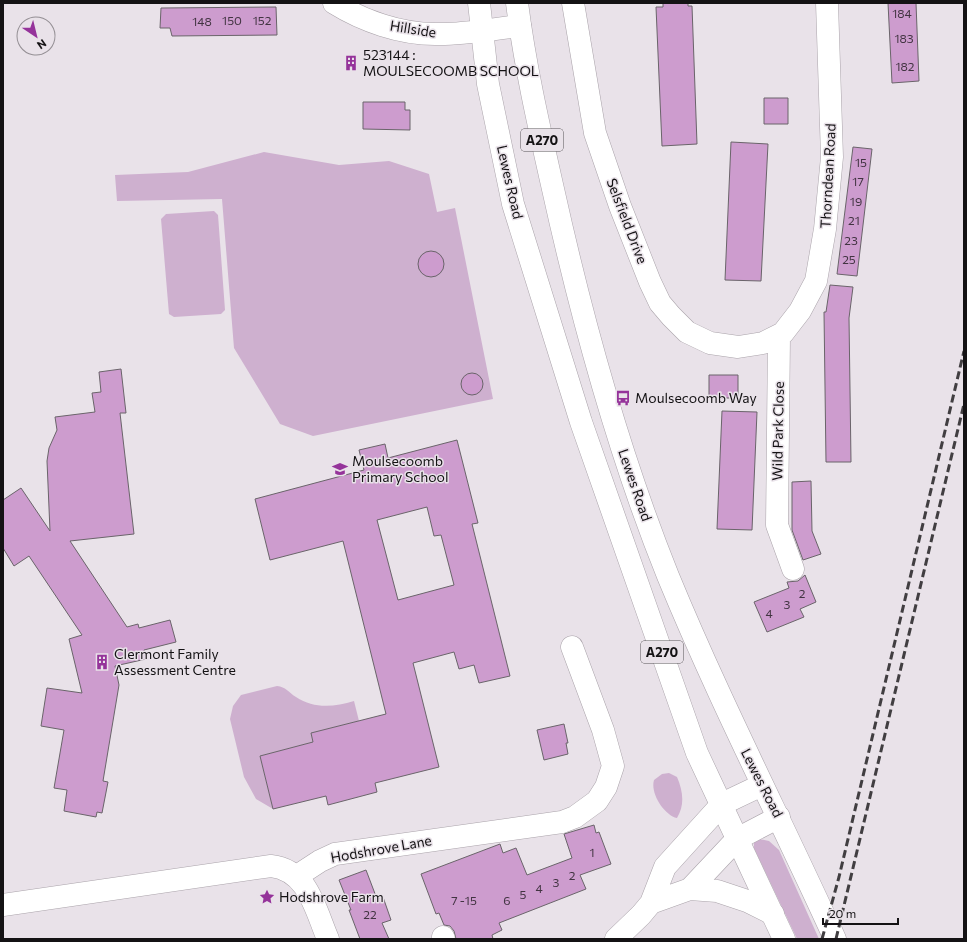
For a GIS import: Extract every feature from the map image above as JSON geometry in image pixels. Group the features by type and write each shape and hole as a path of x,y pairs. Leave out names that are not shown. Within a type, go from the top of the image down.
{"street":[{"name":"Hillside","path":"334,3 374,22 418,33 447,34 520,26"},
{"name":"Lewes Road","path":"479,3 488,84 513,204 578,415 698,753 784,939"},
{"name":"Lewes Road","path":"517,3 529,79 572,276 631,477 668,576 736,731 779,817 835,939"},
{"name":"Selsfield Drive","path":"573,3 595,132 620,206 650,282 660,303 683,329 710,343 738,347 763,343 779,336"},
{"name":"Thorndean Road","path":"779,336 791,324 809,297 821,265 832,157 827,3"},
{"name":"Wild Park Close","path":"779,336 777,525 792,569"},
{"name":"Hodshrove Lane","path":"296,876 320,861 335,854 562,822 575,817 592,806 600,798 611,777 613,763 603,730 572,647"},
{"path":"616,939 651,903 665,867 722,804 762,785"},
{"path":"690,890 737,839 779,817"},
{"path":"3,905 82,895 271,866 284,868 296,876 306,887 328,939"},
{"path":"651,903 690,890 717,891 747,901 773,914"}],"shaded area":[{"path":"264,152 339,165 389,161 429,174 437,212 455,208 493,399 313,436 280,424 234,348 222,199 117,201 115,175 188,172"},
{"path":"214,211 218,215 225,310 221,314 174,317 169,314 161,219 166,214"},
{"path":"277,686 310,704 332,706 354,701 359,721 311,733 313,742 260,756 273,809 256,799 244,777 230,719 233,706 241,695"},
{"path":"669,773 677,777 681,787 682,803 680,813 677,818 667,813 659,803 654,791 654,780 662,774"},
{"path":"759,839 769,841 779,850 819,939 797,939 754,848 754,842"}],"building":[{"path":"663,3 688,3 688,6 692,6 697,144 662,146 656,7 663,7"},
{"path":"888,3 916,3 919,81 892,83"},
{"path":"276,7 277,35 172,36 170,28 160,28 161,8"},
{"path":"764,98 788,98 788,124 764,124"},
{"path":"363,102 405,102 405,110 410,110 410,130 363,129"},
{"path":"731,142 768,144 761,281 725,280"},
{"path":"853,147 872,149 857,276 837,274"},
{"path":"431,251 440,255 444,264 440,273 431,277 422,273 418,264 422,255"},
{"path":"830,285 853,287 849,318 851,462 826,462 824,312 826,312"},
{"path":"121,369 126,413 120,413 134,534 70,541 127,627 138,624 139,628 170,620 176,642 144,650 146,659 115,666 119,685 103,781 108,782 102,813 97,812 96,817 64,811 67,790 54,788 64,730 41,726 47,688 82,693 69,639 82,635 29,556 14,566 3,548 3,500 21,488 50,531 47,461 49,448 57,430 55,417 95,412 92,393 101,392 99,372"},
{"path":"472,373 480,376 483,384 480,392 472,395 464,392 461,384 464,376"},
{"path":"709,375 738,375 738,398 709,398"},
{"path":"722,411 757,412 752,530 717,529"},
{"path":"457,440 478,523 472,524 510,676 479,683 474,665 459,669 454,652 413,663 439,767 375,783 377,792 328,805 326,796 273,809 260,756 313,742 311,733 386,714 343,541 270,560 255,499 364,470 359,450 385,444 388,458","holes":["427,507 434,536 441,535 454,585 398,600 377,520"]},
{"path":"811,481 812,531 821,554 803,560 792,530 792,482"},
{"path":"805,575 816,602 800,609 804,617 767,632 754,602 789,588 787,582 798,581"},
{"path":"564,724 568,743 566,743 568,754 544,760 537,730"},
{"path":"594,825 596,833 599,832 611,864 580,875 586,889 499,923 502,930 492,935 493,939 456,939 454,931 450,926 444,925 439,913 436,914 421,874 500,844 503,853 516,848 527,875 572,858 564,834"},
{"path":"366,870 377,899 383,897 391,920 382,923 389,939 360,939 349,910 351,910 339,880"}],"railway":[{"path":"822,939 839,877 964,351"},
{"path":"836,939 964,404"}],"place":[{"name":"523144 : MOULSECOOMB SCHOOL","path":"351,63"},
{"name":"Moulsecoomb Way","path":"623,398"},
{"name":"Moulsecoomb Primary School","path":"340,469"},
{"name":"Clermont Family Assessment Centre","path":"102,662"},
{"name":"Hodshrove Farm","path":"267,897"}]}
